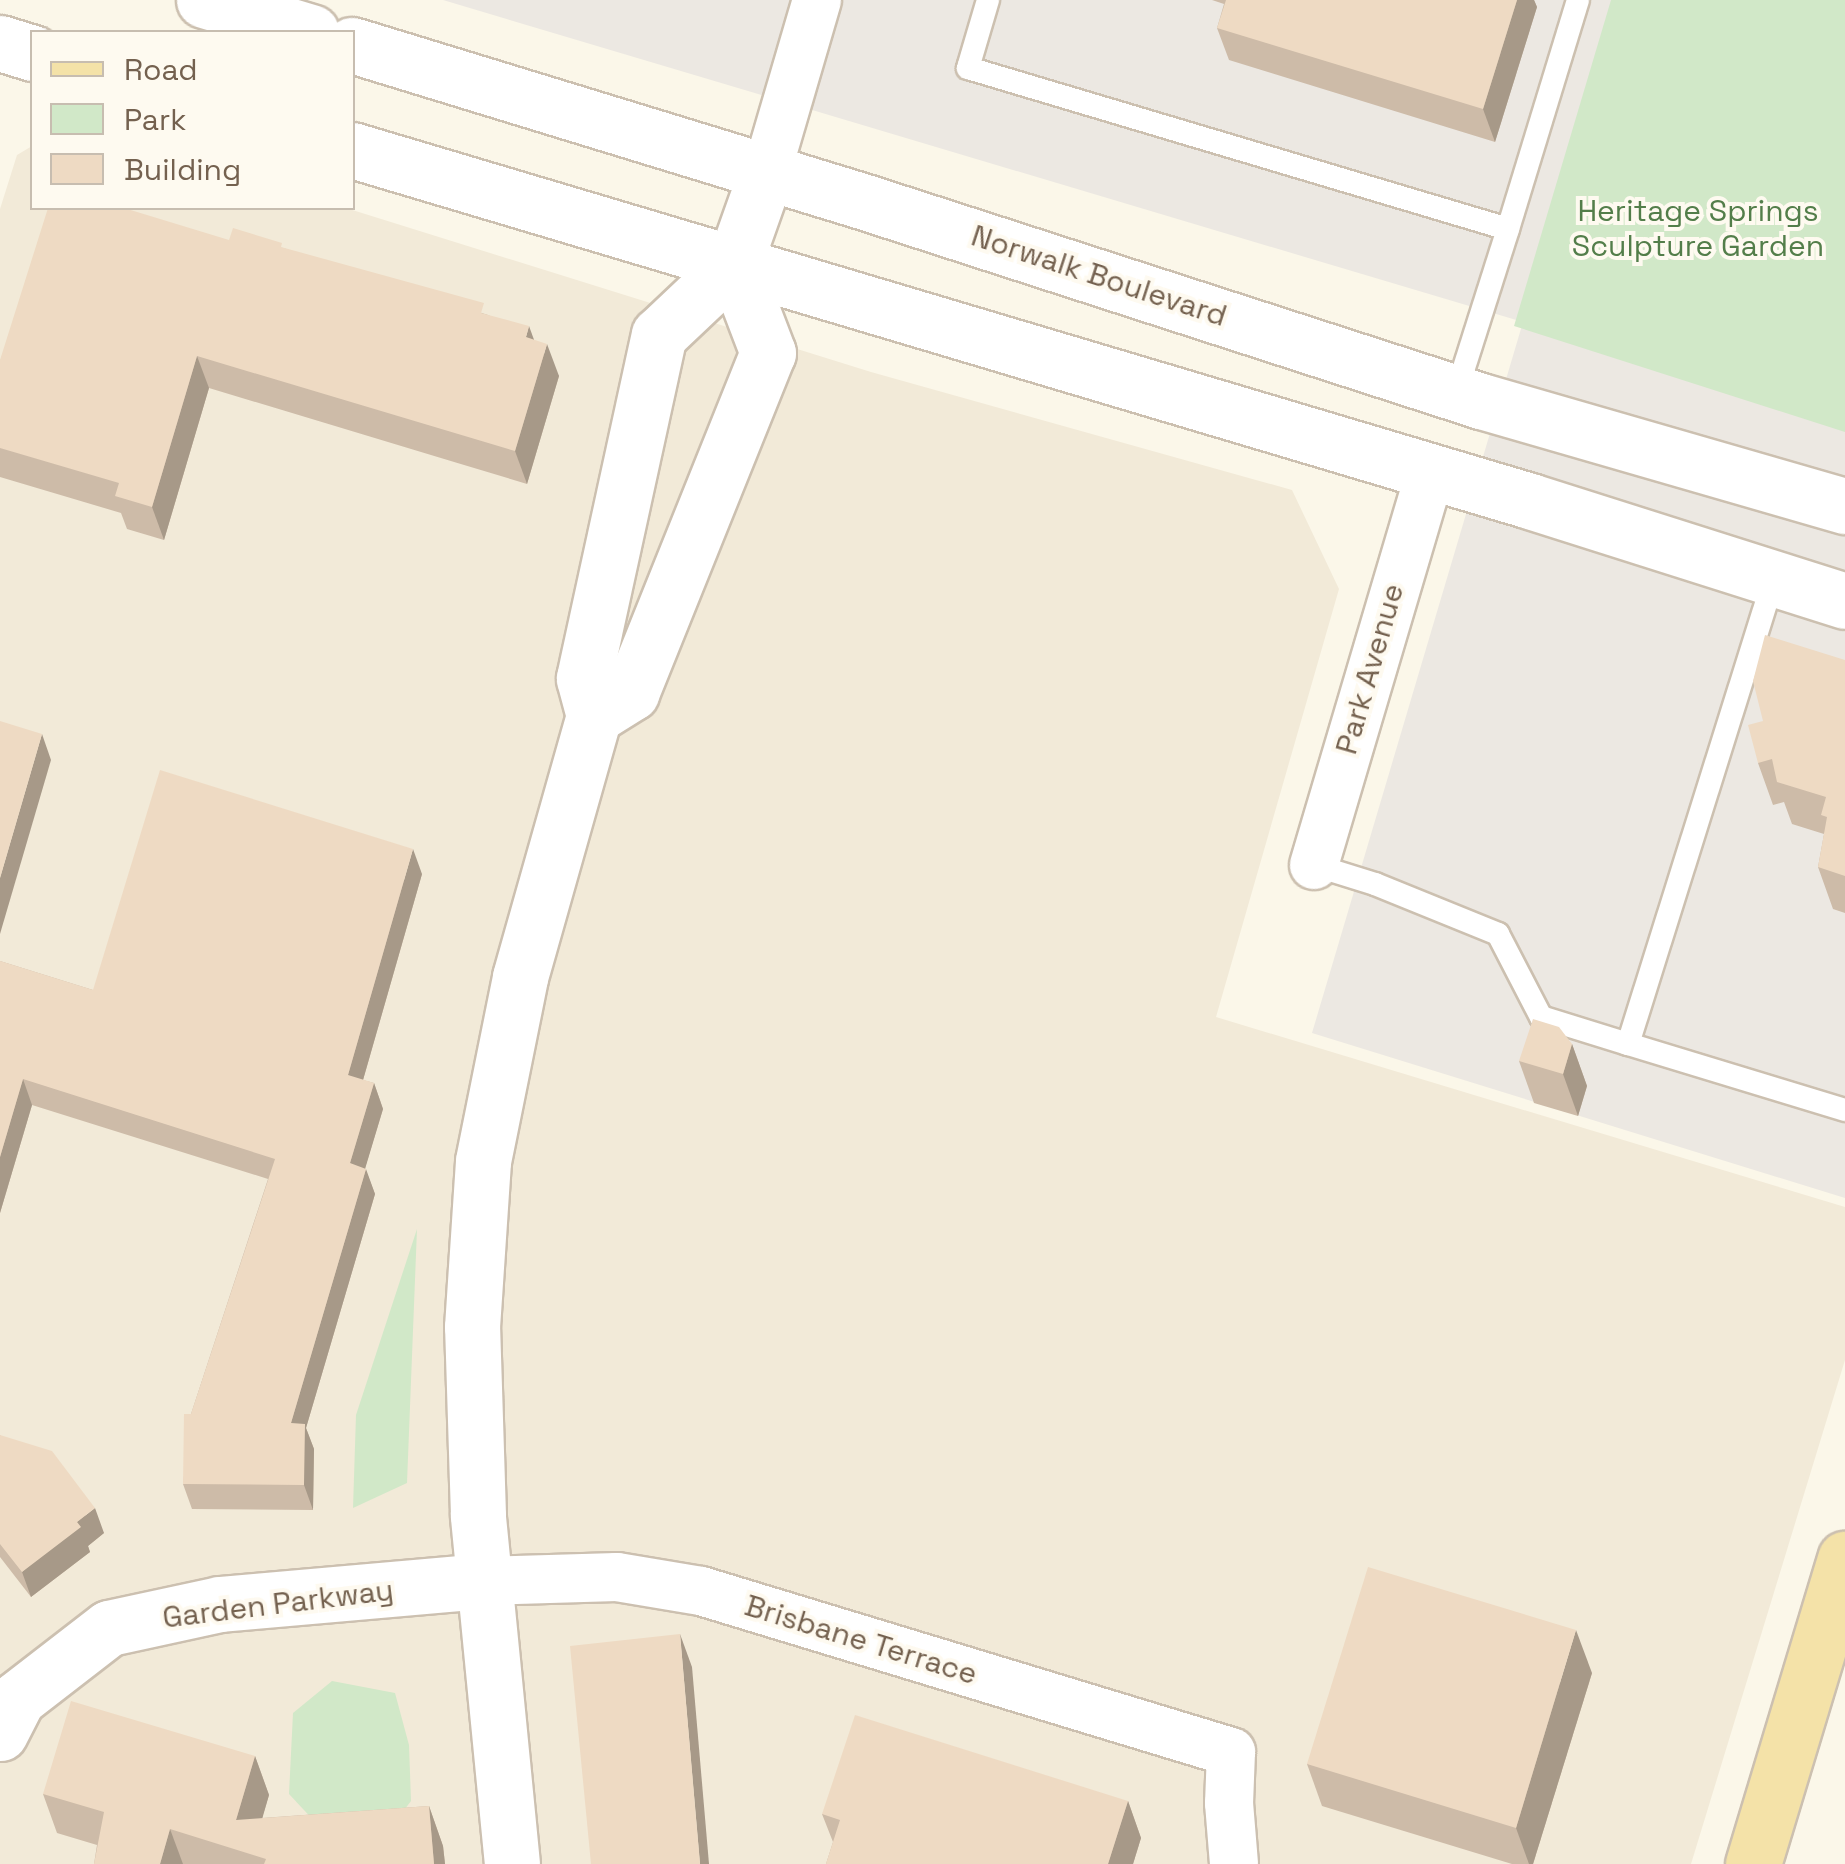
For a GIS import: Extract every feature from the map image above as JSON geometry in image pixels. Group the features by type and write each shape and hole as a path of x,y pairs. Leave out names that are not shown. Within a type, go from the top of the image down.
{"main road":[{"path":"204,0 304,30"},
{"path":"0,43 30,52"},
{"name":"Norwalk Boulevard","path":"355,46 767,171 1456,392 1845,506"},
{"path":"355,151 1845,600"},
{"path":"512,1864 482,1581 472,1327 483,1160 520,977 594,716 584,678 659,335 734,264 767,171"},
{"path":"594,716 631,693 768,353 734,264"},
{"path":"616,533 689,552"},
{"path":"1754,1864 1845,1559"},
{"name":"Garden Parkway","path":"0,1732 17,1700 108,1628 220,1604 482,1581"}],"street":[{"path":"767,171 816,0"},
{"name":"Park Avenue","path":"1314,865 1430,473"},
{"name":"Brisbane Terrace","path":"482,1581 617,1577 701,1591 1232,1752 1229,1803 1234,1864"}],"lane":[{"path":"988,0 968,68 1508,229"},
{"path":"1456,392 1578,0"},
{"path":"1628,1044 1774,578"},
{"path":"1314,865 1374,884 1498,934 1541,1017 1845,1110"}],"shaded area":[{"path":"443,0 1845,0 1845,1198 1312,1033 1523,322"},
{"path":"30,147 30,210 352,210 871,372 1292,490 1339,589 1216,1017 1845,1207 1845,1360 1691,1864 0,1864 0,209 17,155"}],"green space":[{"name":"Heritage Springs Sculpture Garden","path":"1611,0 1845,0 1845,432 1514,326"},
{"path":"417,1229 407,1483 353,1508 356,1415"},
{"path":"332,1681 395,1693 409,1745 411,1801 385,1835 331,1839 289,1794 293,1713"}],"building":[{"path":"1226,0 1517,0 1483,109 1217,28"},
{"path":"47,210 131,210 229,240 233,228 282,243 281,247 484,303 481,313 529,326 526,337 547,344 515,451 197,356 152,507 115,496 119,483 0,448 0,360"},
{"path":"1765,635 1845,660 1845,876 1818,867 1827,817 1821,815 1826,797 1777,782 1772,759 1758,763 1748,725 1763,721 1753,681"},
{"path":"0,721 42,734 0,878"},
{"path":"160,770 413,849 348,1075 374,1083 350,1163 366,1169 291,1423 305,1424 304,1485 183,1484 184,1414 191,1414 275,1159 23,1079 0,1157 0,961 93,990"},
{"path":"1533,1019 1559,1027 1572,1044 1563,1074 1519,1061"},
{"path":"0,1435 52,1451 95,1508 77,1522 81,1527 22,1572 0,1544"},
{"path":"1368,1567 1576,1630 1516,1828 1307,1764"},
{"path":"680,1634 700,1864 591,1864 570,1646"},
{"path":"71,1701 255,1756 236,1820 429,1806 434,1864 264,1864 266,1859 170,1829 160,1864 94,1864 104,1812 43,1794"},
{"path":"855,1715 1128,1801 1108,1864 826,1864 840,1820 822,1814"}]}
